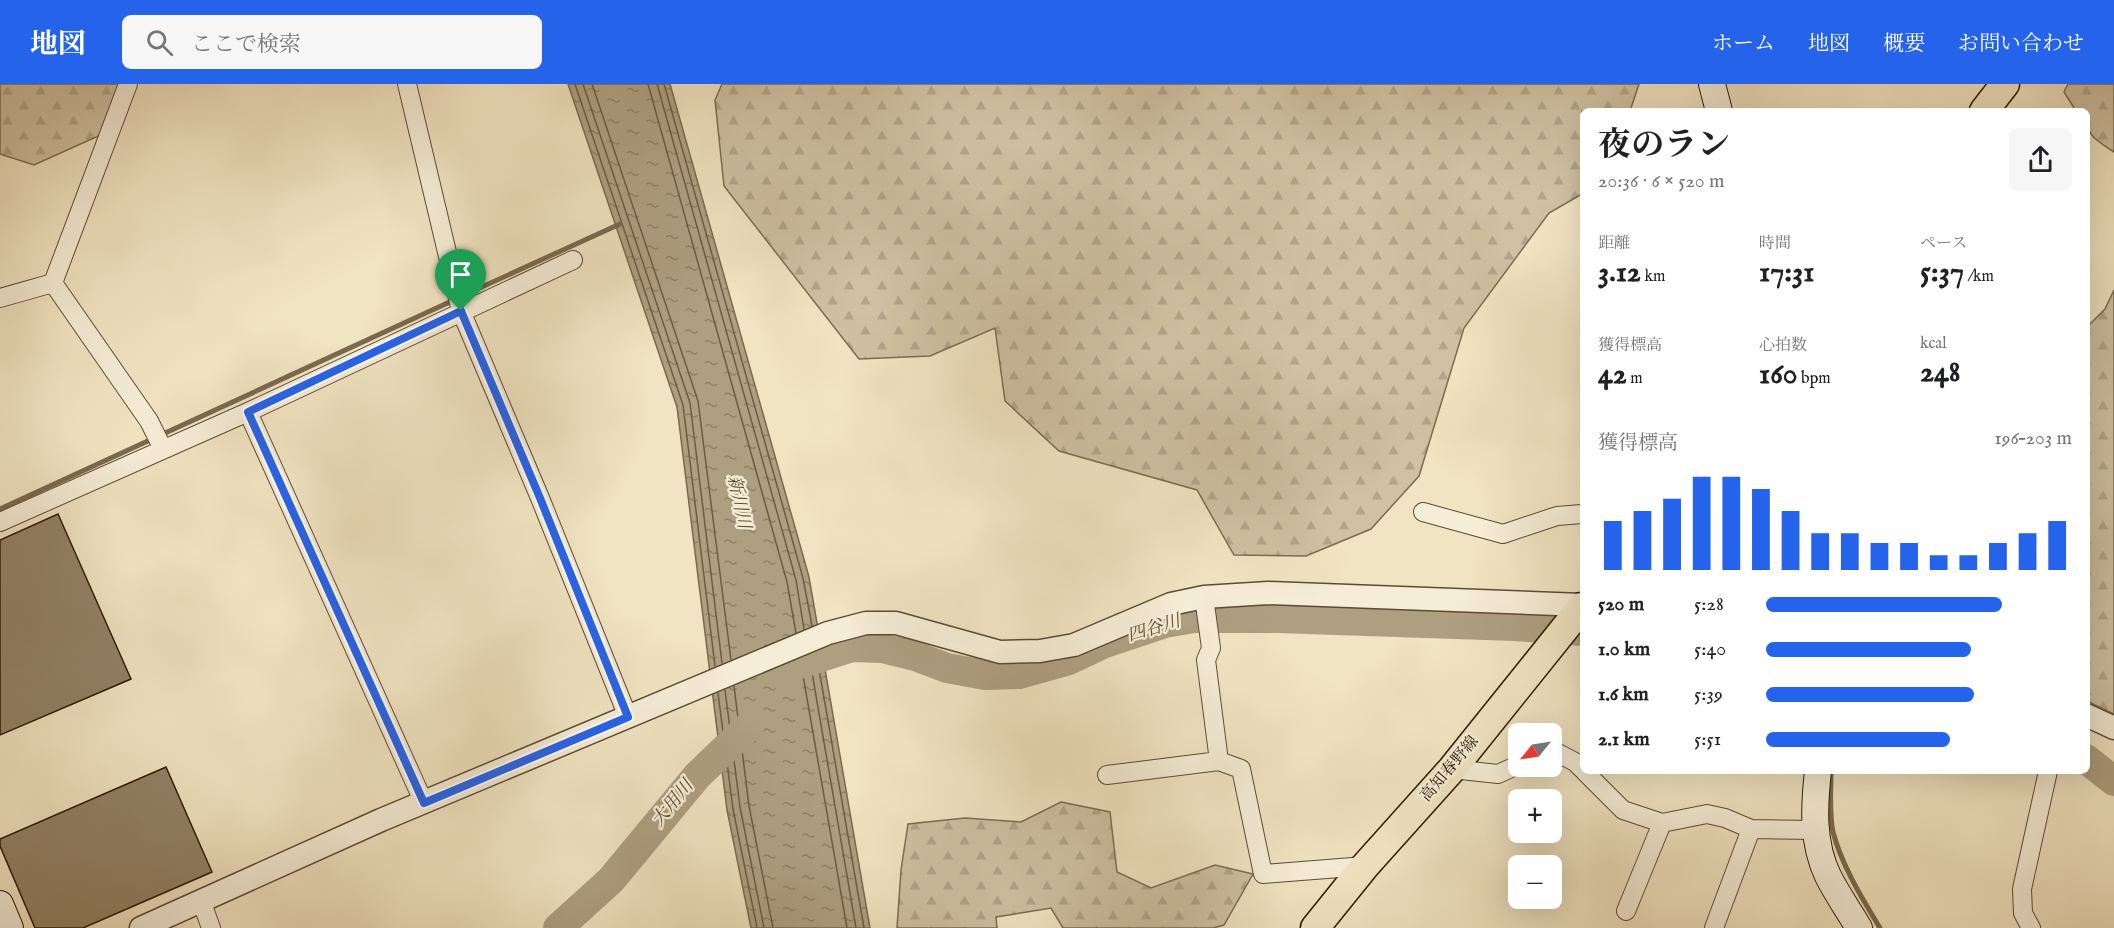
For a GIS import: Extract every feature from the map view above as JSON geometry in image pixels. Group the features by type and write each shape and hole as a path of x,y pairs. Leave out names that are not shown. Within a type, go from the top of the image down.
{"main road":[{"path":"1712,84 1718,108"},
{"path":"1986,108 2005,84"},
{"name":"高知春野線","path":"1315,928 1365,866 1452,769 1579,611"},
{"path":"1818,774 1815,830 1827,875 1859,928"},
{"path":"0,904 10,928"}],"street":[{"path":"53,283 128,84"},
{"path":"407,84 461,311 540,498 628,717"},
{"path":"0,522 248,412 573,260"},
{"path":"0,298 53,283"},
{"path":"53,283 149,422 163,449"},
{"path":"248,412 424,803"},
{"path":"1423,512 1503,534 1557,516 1580,514"},
{"path":"141,928 424,803 628,717 828,633 866,623 896,623 1000,652 1040,651 1074,645 1171,604 1204,604 1268,593 1579,611"},
{"path":"1204,604 1211,648 1206,660 1219,760"},
{"path":"2090,716 2114,728"},
{"path":"1562,755 1580,767"},
{"path":"1107,775 1219,760 1240,769 1263,874 1365,866"},
{"path":"1452,769 1498,774 1508,770"},
{"path":"1587,774 1623,810 1662,823 1707,814 1725,818 1751,829 1815,830"},
{"path":"2031,928 2023,913 2022,889 2047,774"},
{"path":"1626,911 1662,823"},
{"path":"1714,928 1751,829"},
{"path":"201,900 211,928"}],"green space":[{"path":"0,84 123,84 103,134 34,165 0,154"},
{"path":"722,84 1639,84 1631,108 1580,108 1580,195 1549,213 1464,328 1419,476 1371,529 1306,556 1234,555 1197,490 1059,451 1005,401 995,328 930,356 859,359 724,186 715,100"},
{"path":"2068,84 2114,84 2114,152 2092,136 2090,108 2074,108 2064,92"},
{"path":"2114,290 2114,714 2090,702 2090,324 2105,309"},
{"path":"1061,802 1110,812 1117,872 1151,888 1215,865 1253,874 1224,925 1213,928 1063,928 1051,908 996,917 997,928 897,928 901,870 908,824 965,818 1021,822"}],"water":[{"name":"新川川","path":"568,84 670,84 809,577 870,928 751,928 727,810 677,407"}],"building":[{"path":"58,514 131,679 0,735 0,540"},
{"path":"166,767 212,872 83,928 35,928 0,846 0,839"}],"waterway":[{"path":"462,296 620,224"},
{"path":"0,509 454,300"},
{"name":"四谷川","path":"784,669 852,647 882,648 915,656 947,668 985,675 1019,674 1069,660 1105,643 1165,623 1194,618 1278,618 1515,626 1580,631"},
{"name":"大用川","path":"558,928 611,880 697,776 749,726"},
{"name":"四谷川","path":"2090,762 2114,781"},
{"path":"1831,774 1831,817 1837,845 1853,882 1880,928"}],"route":[{"path":"461,311 540,498 628,717 424,803 248,412 461,311"}]}
